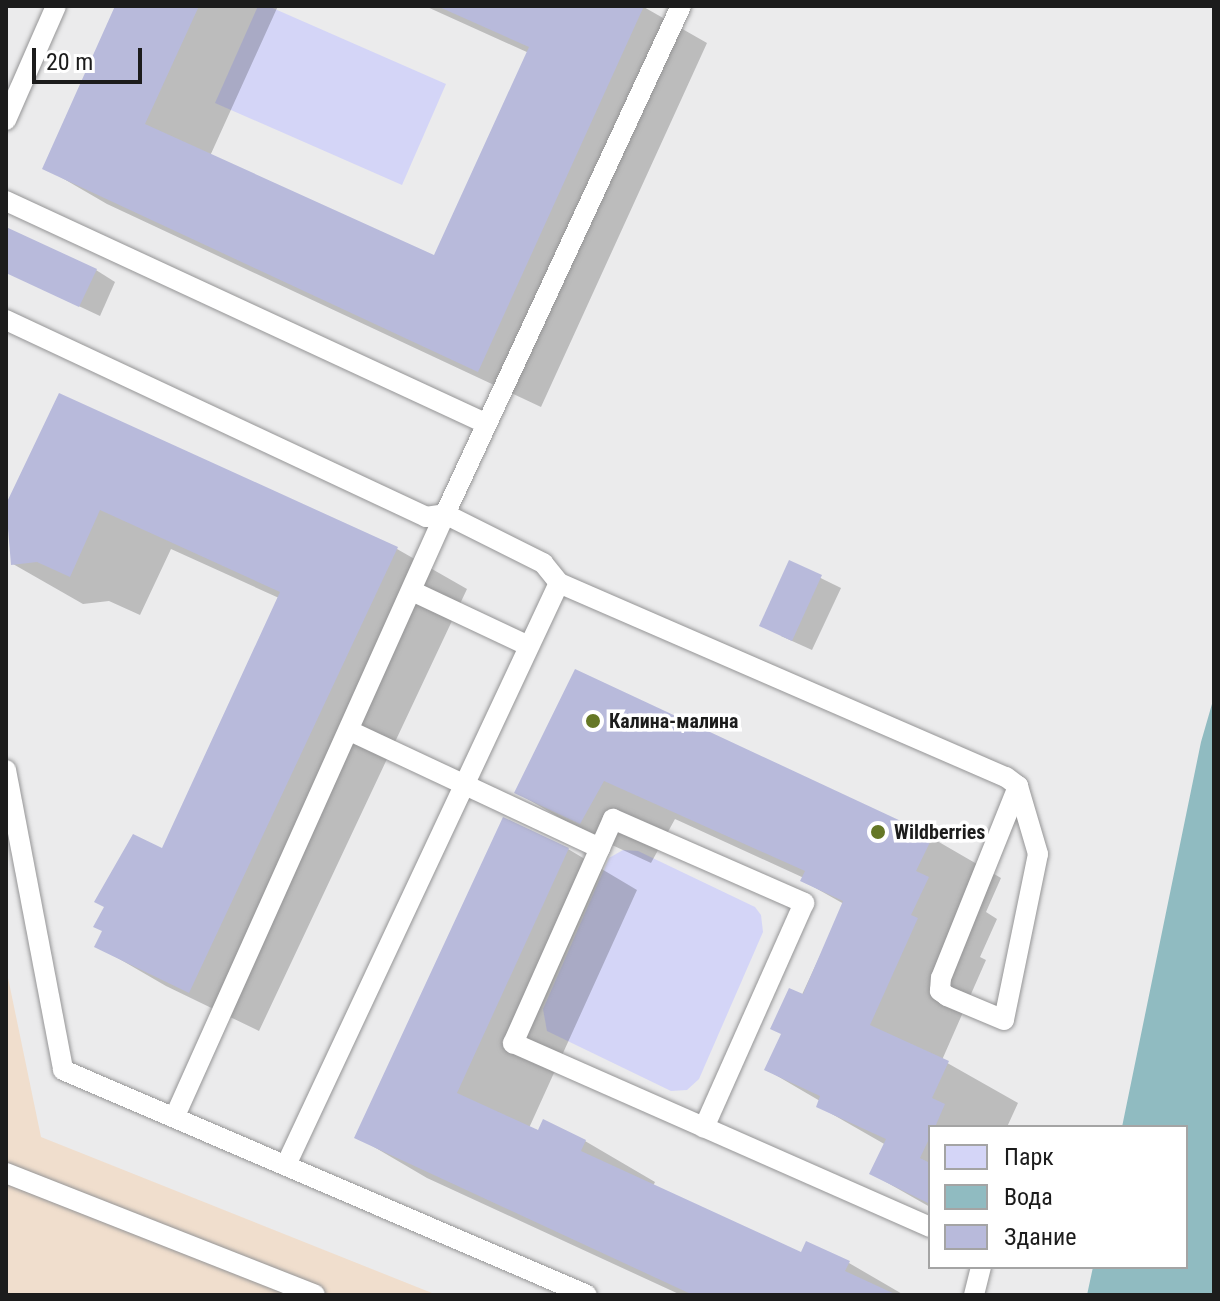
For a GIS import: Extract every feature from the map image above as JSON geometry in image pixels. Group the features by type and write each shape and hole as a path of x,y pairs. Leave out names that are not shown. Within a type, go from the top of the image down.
{"lane":[{"path":"6,120 56,6"},
{"path":"175,1116 445,514 681,6"},
{"path":"6,201 487,424"},
{"path":"6,320 426,517 445,514 543,563 559,583 1006,777 1018,786 1038,854 1004,1020 940,991 941,978 1018,786"},
{"path":"286,1165 559,583"},
{"path":"412,591 529,646"},
{"path":"350,731 600,848"},
{"path":"6,770 63,1070 587,1295"},
{"path":"704,1128 804,903 613,819 513,1043 704,1128 928,1226"},
{"path":"6,1173 315,1295"},
{"path":"974,1295 980,1269"}],"shaded area":[{"path":"6,968 41,1137 437,1295 6,1295"}],"green space":[{"path":"258,6 268,6 446,84 402,185 215,103"},
{"path":"623,850 638,851 755,907 761,915 763,932 699,1079 687,1090 671,1091 547,1031 543,1009 609,858"}],"water":[{"path":"1214,697 1214,1295 1087,1295 1093,1269 1188,1269 1188,1125 1122,1125 1201,742"}],"building":[{"path":"115,6 199,6 145,124 434,255 529,47 437,6 644,6 478,372 42,169"},
{"path":"6,227 97,269 79,307 6,273"},
{"path":"59,393 398,547 189,993 94,947 102,931 93,927 104,907 94,902 133,834 162,848 280,592 100,510 70,577 37,562 11,565 6,504"},
{"path":"789,560 822,575 792,641 759,626"},
{"path":"575,669 933,836 916,871 929,877 911,915 918,918 870,1025 949,1061 932,1098 945,1104 936,1125 928,1125 928,1141 920,1158 928,1162 928,1203 869,1174 886,1139 816,1107 820,1096 764,1070 781,1034 770,1029 789,988 803,994 843,901 800,881 805,871 604,781 580,824 514,793"},
{"path":"503,817 569,848 457,1093 538,1130 543,1119 586,1140 581,1151 801,1252 806,1241 850,1261 845,1271 897,1295 693,1295 354,1138"}],"place":[{"name":"Калина-малина","path":"593,721"},
{"name":"Wildberries","path":"878,832"}]}
